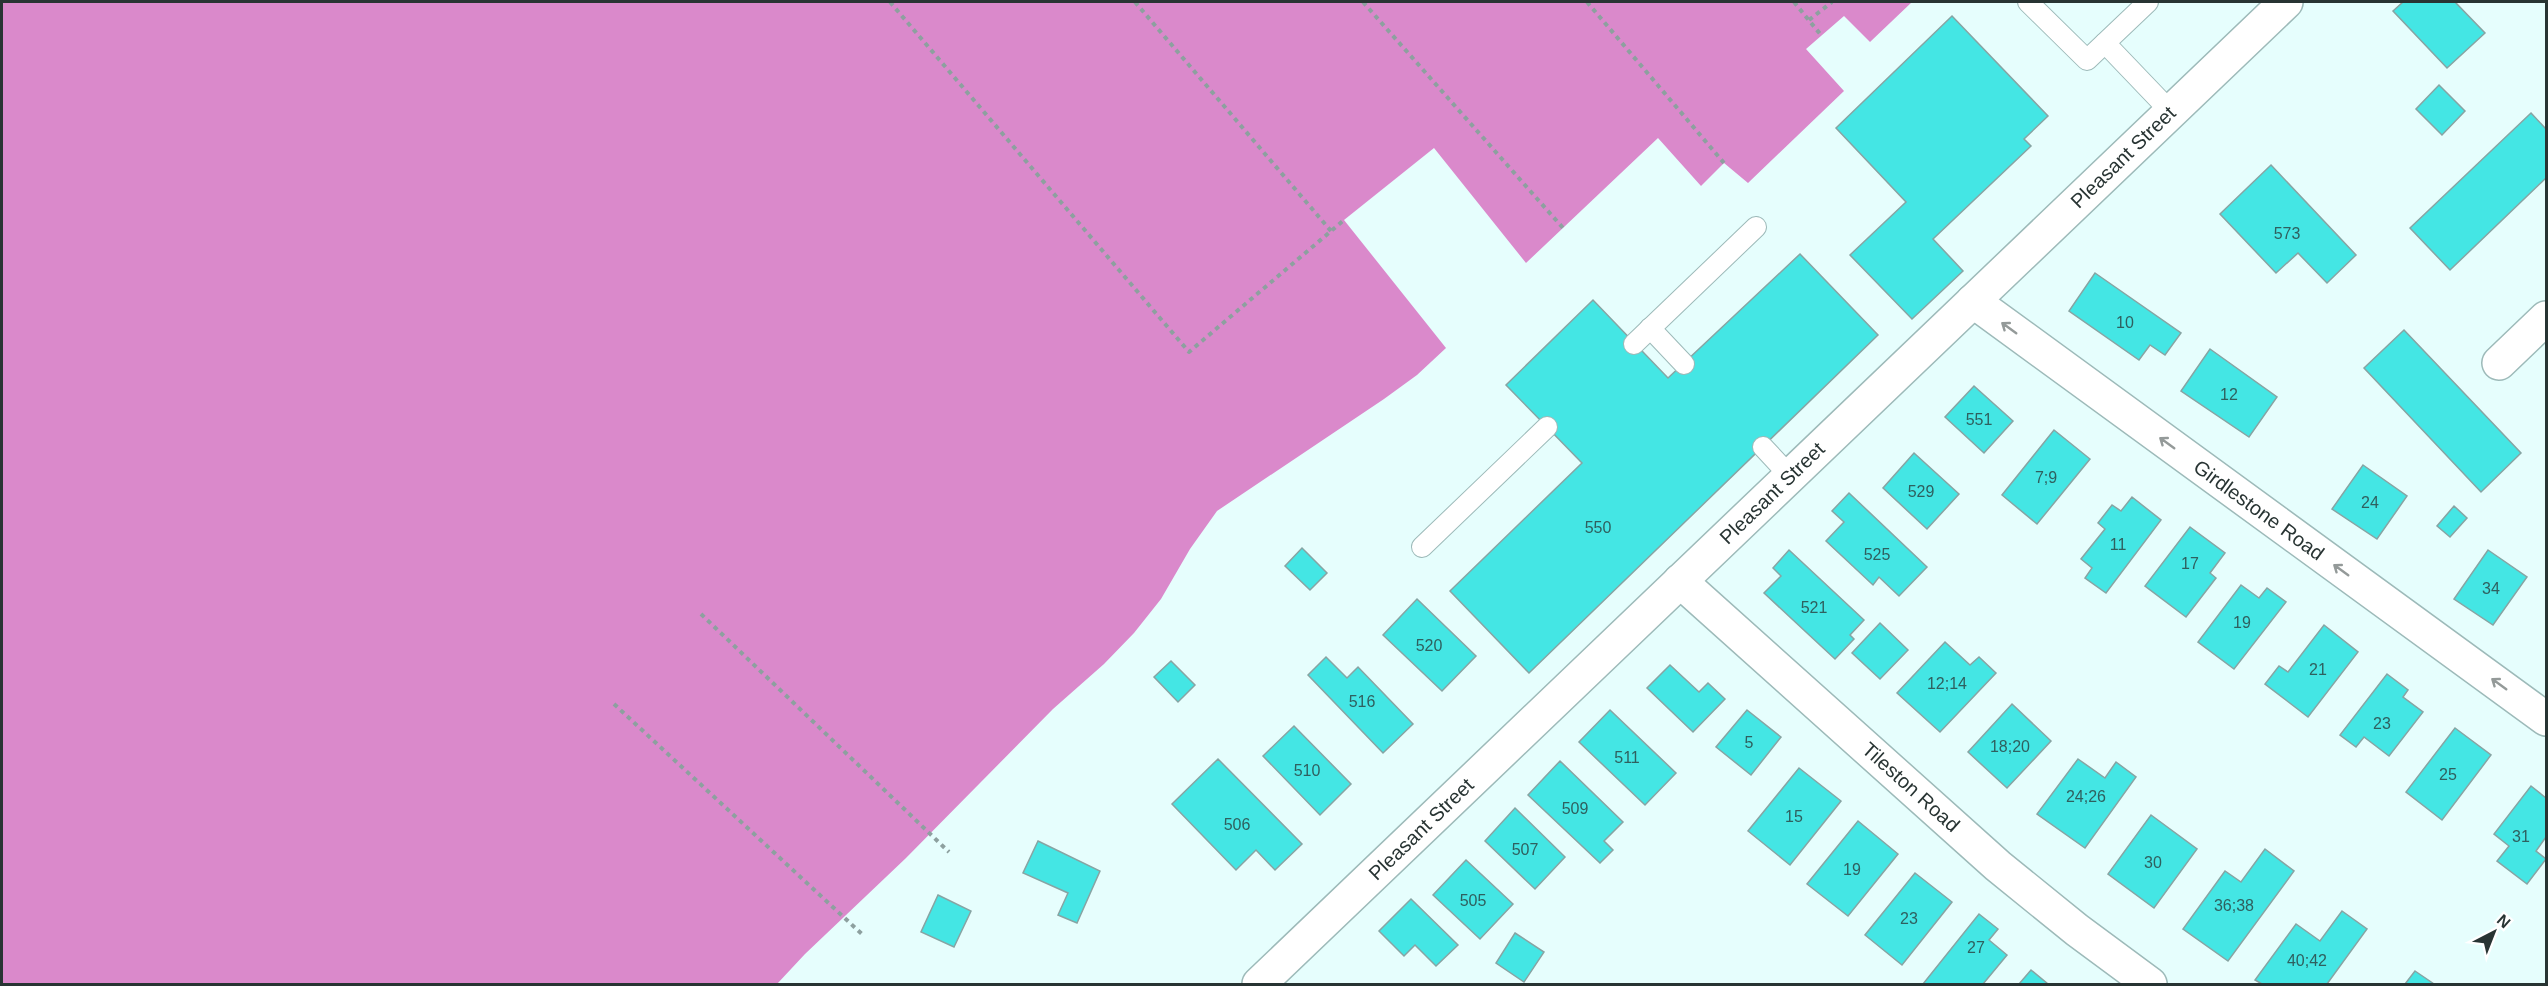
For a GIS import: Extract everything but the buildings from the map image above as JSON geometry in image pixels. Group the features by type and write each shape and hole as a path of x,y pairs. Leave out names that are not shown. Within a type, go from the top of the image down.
{"main road":[{"name":"Pleasant Street","path":"1259,984 2286,2"},
{"name":"Girdlestone Road","path":"1972,302 2547,719"},
{"path":"2499,363 2547,318"},
{"name":"Tileston Road","path":"1680,581 2007,873 2077,930 2150,984"}],"lane":[{"path":"2028,2 2087,60 2148,2"},
{"path":"2105,43 2171,111"},
{"path":"1634,344 1756,227"},
{"path":"1650,328 1683,364"},
{"path":"1422,547 1547,427"},
{"path":"1763,447 1790,476"}],"path":[{"path":"890,2 1189,352 1344,220"},
{"path":"1135,2 1331,231"},
{"path":"1363,2 1563,228"},
{"path":"1587,2 1724,163"},
{"path":"1794,2 1821,35"},
{"path":"1809,20 1832,2"},
{"path":"701,614 949,852"},
{"path":"614,704 864,936"}],"shaded area":[{"path":"2,2 1912,2 1870,42 1844,16 1806,49 1844,91 1748,183 1724,163 1701,186 1658,138 1526,263 1434,148 1344,220 1446,348 1417,375 1384,399 1217,511 1190,549 1161,599 1134,633 1104,664 1053,709 777,984 2,984"}]}
